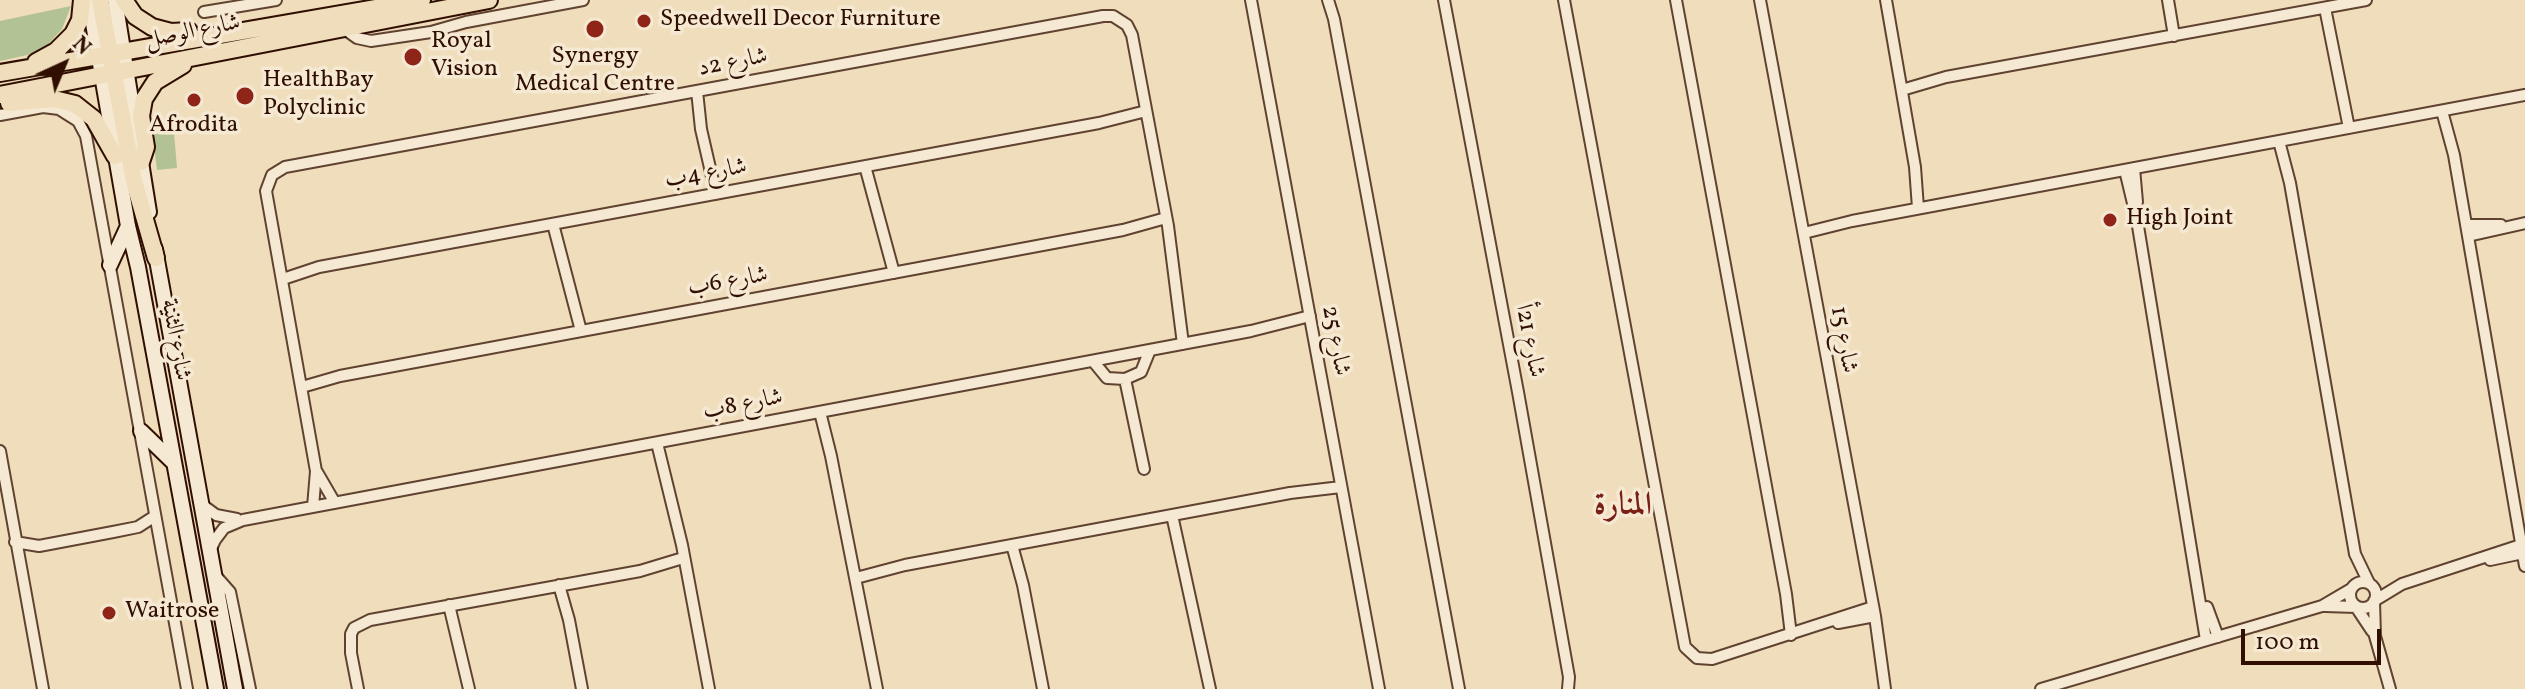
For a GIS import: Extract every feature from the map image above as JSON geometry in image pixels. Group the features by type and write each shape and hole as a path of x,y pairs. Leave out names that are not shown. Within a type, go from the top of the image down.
{"main road":[{"path":"21,69 63,46 77,27 82,0"},
{"name":"شارع الثنية","path":"89,0 141,162 235,689"},
{"path":"100,0 134,181 156,258"},
{"name":"شارع الثنية","path":"115,0 112,64 115,156 216,689"},
{"path":"124,0 135,16 158,30 177,32 209,28 221,34"},
{"name":"شارع الوصل","path":"0,97 221,34 422,0"},
{"name":"شارع الوصل","path":"0,73 208,55 350,13 489,0"},
{"path":"0,88 229,43 282,26"},
{"path":"141,162 146,147 142,108 149,88 174,69 208,55"},
{"path":"0,97 13,103 54,99 75,104 94,119 115,156"},
{"path":"110,265 128,226"},
{"path":"141,431 174,463"},
{"path":"201,605 211,618 217,651 222,653 227,648"}],"street":[{"path":"204,12 276,0"},
{"path":"350,13 355,37 371,41 431,32 466,22 583,0"},
{"name":"شارع 25","path":"1251,0 1379,689"},
{"path":"1330,0 1459,688"},
{"name":"شارع 21أ","path":"1444,0 1518,392 1569,677 1568,689"},
{"path":"1564,0 1683,641 1693,656 1707,660 1874,612"},
{"path":"1676,0 1795,633"},
{"name":"شارع 15","path":"1760,0 1874,612 1885,688"},
{"path":"1886,0 1922,208"},
{"path":"2169,0 2178,35"},
{"path":"1902,86 2366,0"},
{"path":"2325,8 2349,128"},
{"name":"شارع 2د","path":"282,275 266,191 272,175 285,167 1103,16 1123,20 1132,35 1147,115"},
{"path":"693,92 712,194"},
{"path":"1804,228 2525,95"},
{"path":"0,115 54,107 69,113 81,125 88,142 187,689"},
{"path":"2446,110 2525,566"},
{"path":"1147,115 1187,343"},
{"name":"شارع 4ب","path":"282,275 1147,115"},
{"path":"2283,140 2355,554 2376,593 2375,636 2390,689"},
{"path":"869,165 889,274"},
{"path":"2129,169 2200,590 2212,638"},
{"name":"شارع 6ب","path":"301,384 1167,222"},
{"path":"557,223 578,331"},
{"path":"2467,230 2525,223"},
{"path":"282,275 316,471 313,507"},
{"name":"شارع 8ب","path":"210,553 224,528 243,520 1310,320"},
{"path":"1093,361 1107,378 1125,379 1141,372 1150,350"},
{"path":"1125,379 1144,469"},
{"path":"824,411 877,689"},
{"path":"661,442 709,689"},
{"path":"0,451 43,689"},
{"path":"316,471 335,503"},
{"path":"855,574 1340,483"},
{"name":"شارع 8ب","path":"200,503 216,515 243,520"},
{"path":"1176,514 1210,689"},
{"path":"134,529 155,516"},
{"path":"15,542 39,546 134,529 144,529 158,536"},
{"path":"1015,544 1043,689"},
{"path":"19,559 39,546"},
{"path":"2322,606 2368,607 2402,584 2522,549"},
{"path":"2355,554 2350,600 2375,636"},
{"path":"358,689 351,634 354,628 370,620 684,562"},
{"path":"214,575 230,592 250,689"},
{"path":"2041,689 2322,606 2357,583 2402,584"},
{"path":"562,585 582,689"},
{"path":"453,605 469,689"}],"green space":[{"path":"71,6 62,29 41,52 0,61 0,21"},
{"path":"173,121 177,168 157,170 151,123"}],"place":[{"name":"Speedwell Decor Furniture","path":"644,21"},
{"name":"Synergy Medical Centre","path":"595,29"},
{"name":"Royal Vision","path":"413,57"},
{"name":"HealthBay Polyclinic","path":"245,96"},
{"name":"Afrodita","path":"194,100"},
{"name":"High Joint","path":"2110,220"},
{"name":"Waitrose","path":"109,613"}],"district":[{"name":"المنارة","path":"1623,508"}]}
